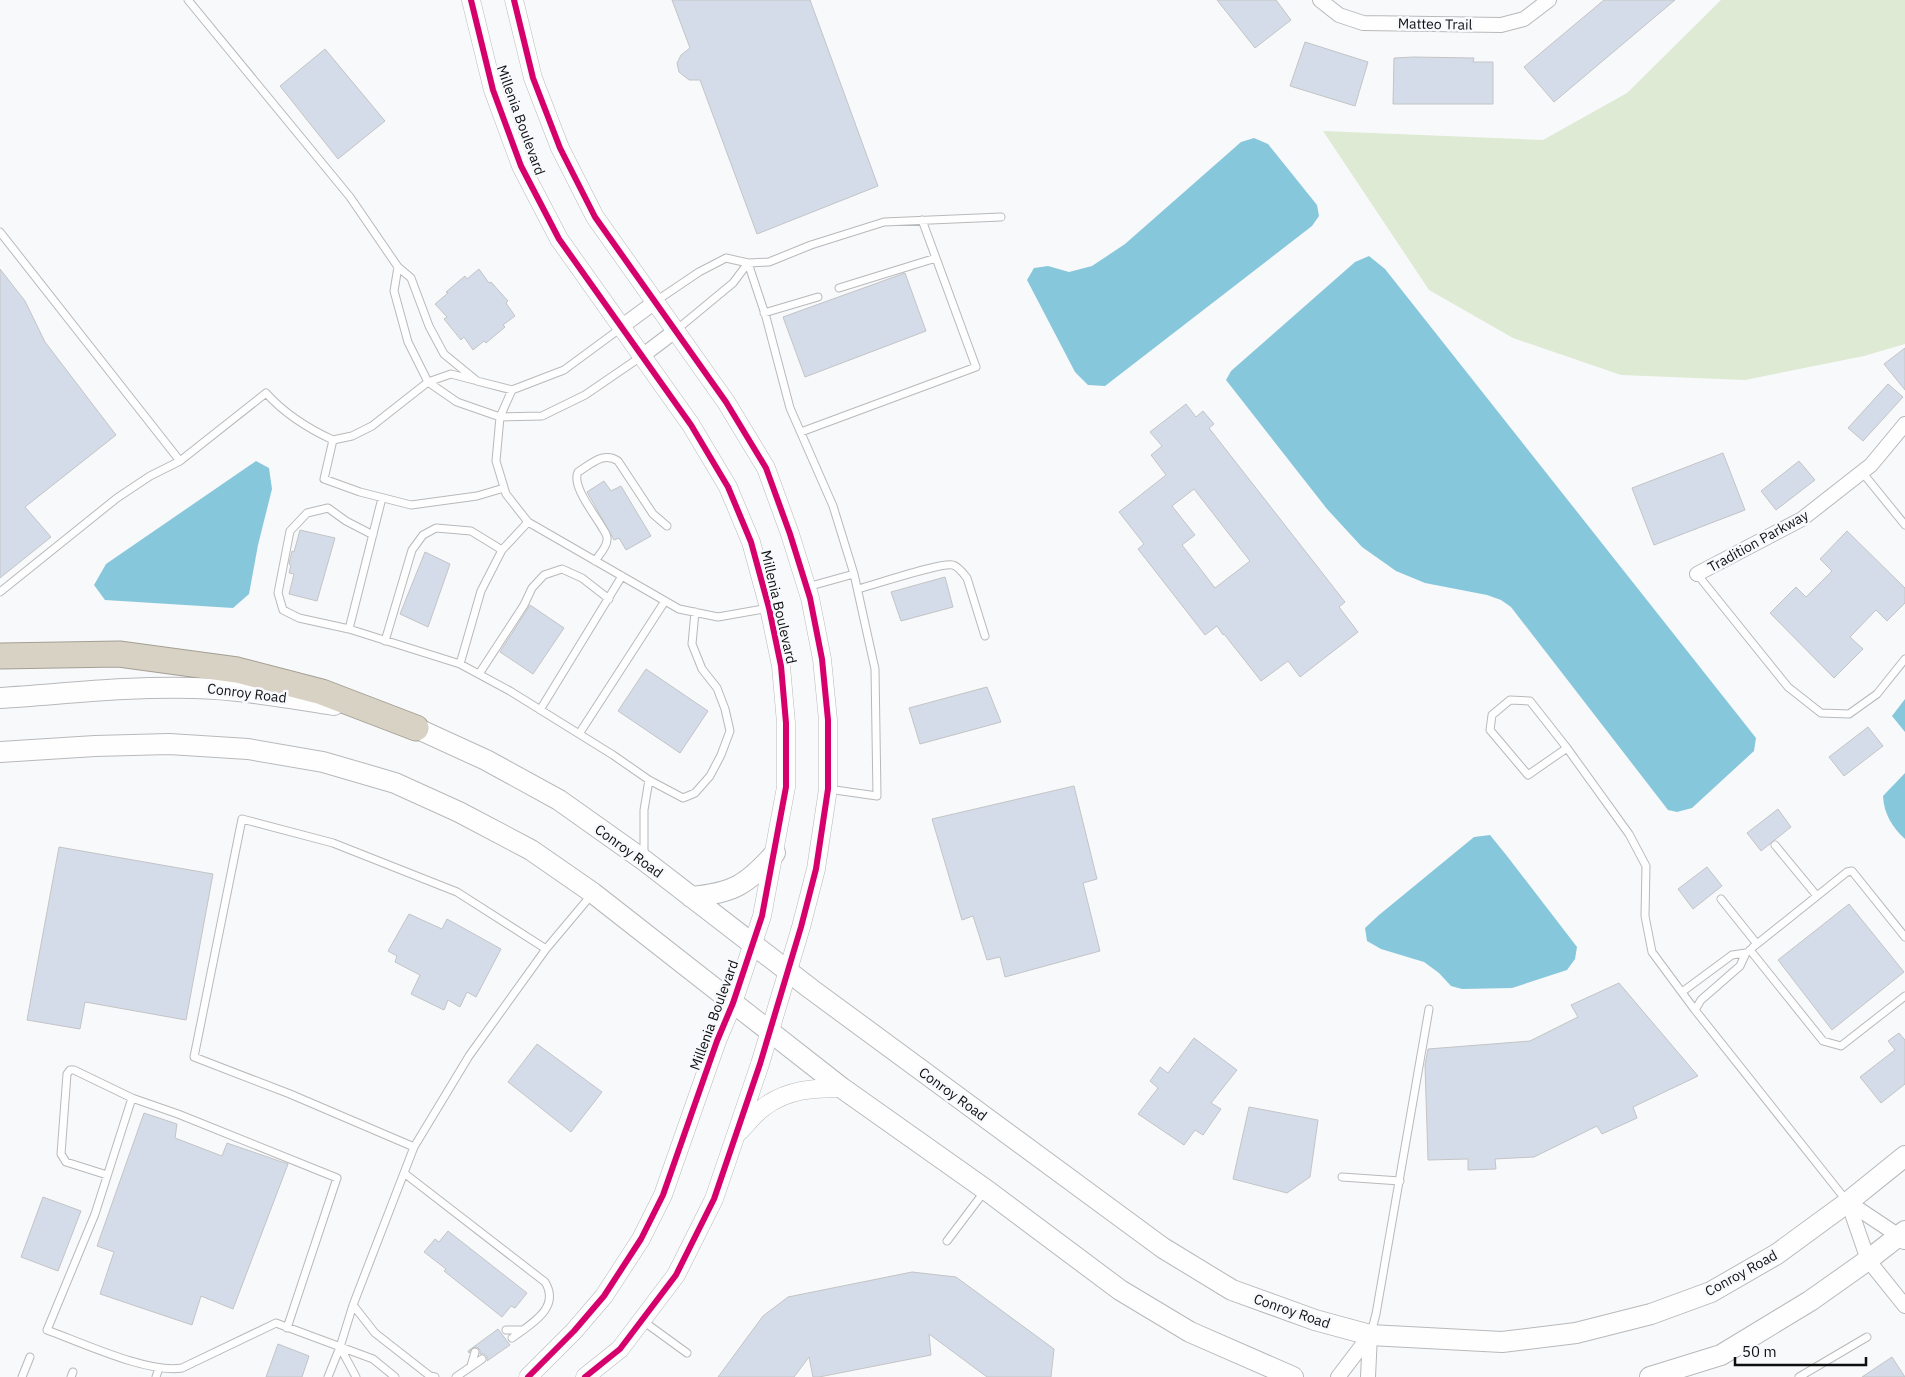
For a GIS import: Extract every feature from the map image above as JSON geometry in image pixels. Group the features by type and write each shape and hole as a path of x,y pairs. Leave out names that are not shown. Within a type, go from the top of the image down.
{"highway":[{"path":"0,656 119,654 237,670 322,692 416,728"}],"main road":[{"name":"Conroy Road","path":"0,698 121,690 195,688 264,694 341,706 416,728 486,760 559,800 645,861 787,971 1163,1248 1232,1290 1315,1320 1370,1335 1502,1342 1576,1333 1651,1314 1711,1292 1777,1254 1848,1202 1905,1156"},
{"path":"0,752 95,746 169,744 248,749 323,762 395,784 459,812 531,850 593,893 842,1088 985,1190 1120,1290 1190,1332 1293,1377"},
{"path":"691,897 715,895 735,889 756,874 775,853"},
{"path":"1657,1376 1721,1355 1810,1301 1903,1237"}],"street":[{"name":"Millenia Boulevard","path":"471,0 493,90 521,166 559,239 691,425 728,487 751,542 769,608 781,666 786,722 786,787 762,916 733,1003 717,1041 668,1180 649,1225 624,1267 595,1307 528,1377"},
{"name":"Millenia Boulevard","path":"514,0 533,78 560,148 595,217 726,402 766,468 807,587 822,659 828,720 828,789 816,869 770,1032 714,1199 676,1276 620,1349 585,1377"},
{"name":"Matteo Trail","path":"1320,0 1339,15 1363,23 1491,24 1508,24 1524,19 1549,0"},
{"path":"621,327 655,302"},
{"path":"642,356 675,331"},
{"name":"Tradition Parkway","path":"1697,574 1802,519 1872,465 1905,424"},
{"path":"736,1136 764,1107 789,1092 812,1088 842,1088"},
{"path":"1848,1202 1903,1237"},
{"path":"1848,1202 1868,1260 1905,1306"},
{"path":"1338,1377 1370,1335"},
{"path":"1368,1377 1370,1335"}],"lane":[{"path":"188,0 350,198 398,267 411,278 429,326 444,354 476,381"},
{"path":"655,302 699,272 726,258 748,263 769,262 811,245 884,222 1001,217"},
{"path":"800,432 976,367 922,220"},
{"path":"0,232 180,460"},
{"path":"839,288 936,258"},
{"path":"748,263 790,408 833,506 858,589 875,669 876,796 828,789"},
{"path":"675,331 733,283 748,263"},
{"path":"398,267 394,291 408,342 428,382 457,402 500,417 542,416 585,395 642,356"},
{"path":"764,313 818,297"},
{"path":"0,592 117,498 150,476 180,460 266,393 299,420 333,440 352,436 372,426 428,382 451,374 512,390 564,370 621,327"},
{"path":"512,390 500,417 496,461 506,494 528,522 679,609 718,617 769,608"},
{"path":"333,440 324,479 382,498 411,505 477,496 504,488"},
{"path":"595,561 606,544 607,536 581,493 576,475 601,458 607,456 618,461 652,514 667,526"},
{"path":"1862,472 1905,524"},
{"path":"349,629 382,498"},
{"path":"372,535 346,521 328,508 307,513 290,531 278,593 283,610 299,618 349,629 460,664 540,710 676,796 689,797 710,776 721,755 730,730 717,688 702,669 692,644 695,612"},
{"path":"460,664 481,591 502,550 528,522"},
{"path":"385,641 412,550 423,534 436,528 471,531 502,550"},
{"path":"858,589 946,564 954,565 967,578 985,636"},
{"path":"479,674 524,605 532,588 544,575 562,569 582,578 608,599"},
{"path":"807,587 854,574"},
{"path":"1697,574 1788,687 1821,713 1849,714 1877,694 1905,659"},
{"path":"540,710 622,576"},
{"path":"579,734 665,600"},
{"path":"1568,748 1528,776 1490,730 1492,715 1510,700 1530,701 1568,748 1629,834 1646,866 1645,916 1652,952 1695,1010 1848,1202"},
{"path":"645,861 643,829 649,780"},
{"path":"414,1147 290,1094 194,1056 242,819 333,843 457,892 546,949"},
{"path":"1776,845 1817,896"},
{"path":"1695,1010 1701,1000 1740,966 1748,952 1847,872 1852,871 1905,937"},
{"path":"328,1377 353,1305 414,1147 469,1056 546,949 593,893"},
{"path":"1721,899 1757,944"},
{"path":"1682,992 1732,955 1748,952"},
{"path":"1748,952 1822,1042 1841,1046 1905,996"},
{"path":"1370,1335 1376,1314 1400,1182 1429,1009"},
{"path":"107,1175 66,1162 61,1154 67,1074 70,1070 74,1070 132,1098 337,1178 287,1328"},
{"path":"132,1098 95,1214 47,1330 118,1356 159,1368 173,1369 182,1368 276,1323 372,1359 395,1377"},
{"path":"404,1173 545,1282 550,1296 549,1306 538,1318 512,1338"},
{"path":"1342,1177 1400,1182"},
{"path":"947,1242 985,1190"},
{"path":"353,1305 375,1333 430,1376 435,1377"},
{"path":"643,1321 687,1353"},
{"path":"506,1330 523,1330"},
{"path":"1799,1377 1867,1337"},
{"path":"340,1347 356,1377"},
{"path":"471,1366 475,1352"},
{"path":"22,1377 30,1357"},
{"path":"456,1377 482,1359"},
{"path":"156,1377 159,1368"}],"green space":[{"path":"1721,0 1905,0 1905,344 1864,356 1745,380 1621,375 1513,338 1429,290 1323,131 1543,140 1627,93"}],"water":[{"path":"1254,138 1268,144 1317,205 1319,216 1312,226 1105,386 1088,385 1075,372 1027,280 1034,268 1048,266 1069,272 1092,266 1125,244 1241,142"},
{"path":"1369,256 1385,269 1756,738 1754,751 1692,808 1677,812 1668,810 1511,607 1501,600 1487,595 1425,583 1396,571 1362,547 1327,509 1226,380 1231,371 1355,262"},
{"path":"256,461 269,468 272,489 258,545 249,594 233,608 105,600 94,585 106,564"},
{"path":"1905,699 1905,732 1892,716"},
{"path":"1905,773 1905,839 1890,820 1885,809 1883,796"},
{"path":"1490,835 1577,947 1575,959 1567,970 1512,988 1462,989 1451,986 1439,973 1424,962 1381,949 1367,941 1365,928 1379,915 1474,837"}],"building":[{"path":"672,0 810,0 878,186 757,234 700,80 689,80 679,72 677,63 681,55 690,48"},
{"path":"1217,0 1276,0 1291,20 1255,48"},
{"path":"1604,0 1675,0 1554,102 1524,67"},
{"path":"1305,42 1368,62 1355,106 1290,86"},
{"path":"325,49 385,121 338,159 280,86"},
{"path":"1394,58 1474,58 1473,62 1493,62 1493,104 1393,104"},
{"path":"0,269 25,301 45,342 116,435 25,507 51,537 0,578"},
{"path":"479,269 489,283 491,282 508,301 506,303 515,316 503,325 505,327 486,343 484,341 473,350 464,337 461,340 444,319 447,317 435,304 465,276 467,279"},
{"path":"905,273 926,331 805,377 783,317"},
{"path":"1905,348 1905,390 1884,364"},
{"path":"1888,384 1903,397 1863,441 1848,428"},
{"path":"1186,404 1196,417 1203,411 1214,424 1209,428 1345,602 1339,607 1358,632 1300,677 1288,661 1261,681 1217,626 1205,635 1138,549 1144,544 1119,512 1166,475 1151,455 1162,446 1150,432","holes":["1194,489 1250,561 1215,588 1182,545 1195,535 1172,506"]},
{"path":"1723,453 1745,510 1654,545 1632,488"},
{"path":"1799,461 1815,480 1776,510 1761,491"},
{"path":"604,481 611,491 621,486 651,536 626,550 619,538 614,540 587,492"},
{"path":"300,530 335,538 317,601 289,594 294,574 289,573 291,565 289,564"},
{"path":"1847,531 1905,588 1905,603 1887,621 1876,610 1850,637 1863,649 1834,678 1770,613 1796,587 1806,597 1832,571 1820,559"},
{"path":"425,552 450,564 428,627 400,614"},
{"path":"945,577 953,607 901,621 891,592"},
{"path":"530,605 564,628 533,674 500,652"},
{"path":"646,669 708,711 680,753 618,711"},
{"path":"987,687 1001,722 920,744 909,708"},
{"path":"1868,727 1883,746 1844,776 1829,757"},
{"path":"1074,786 1097,879 1083,883 1100,951 1005,977 1000,957 987,960 973,916 962,920 932,819"},
{"path":"1778,809 1791,827 1761,851 1747,833"},
{"path":"59,847 213,874 186,1020 85,1002 80,1029 27,1020"},
{"path":"1707,867 1722,886 1693,909 1678,889"},
{"path":"1849,904 1904,972 1832,1030 1778,960"},
{"path":"409,914 442,929 447,919 501,949 476,997 467,992 460,1007 448,1000 444,1010 411,994 420,975 395,962 397,956 388,951"},
{"path":"1619,983 1698,1076 1633,1107 1637,1118 1602,1134 1597,1126 1534,1157 1495,1159 1496,1169 1468,1170 1468,1159 1428,1160 1425,1065 1428,1049 1530,1041 1578,1017 1571,1005"},
{"path":"1899,1033 1905,1040 1905,1084 1881,1103 1860,1077 1895,1050 1888,1041"},
{"path":"1194,1038 1237,1070 1211,1103 1221,1109 1203,1135 1195,1130 1184,1145 1138,1114 1158,1088 1150,1081 1160,1067 1168,1073"},
{"path":"537,1044 602,1092 571,1132 508,1082"},
{"path":"1249,1107 1318,1120 1310,1177 1287,1193 1233,1179"},
{"path":"144,1113 177,1124 175,1138 222,1156 227,1143 288,1164 233,1309 201,1296 192,1325 100,1294 114,1252 97,1246"},
{"path":"43,1197 81,1211 58,1271 21,1257"},
{"path":"448,1231 527,1293 515,1308 511,1306 502,1317 444,1271 446,1269 424,1252 435,1239 439,1242"},
{"path":"912,1272 956,1277 1054,1349 1051,1377 987,1377 929,1334 931,1355 819,1377 813,1377 809,1357 794,1377 718,1377 763,1316 788,1297"},
{"path":"498,1329 510,1345 487,1361 487,1356 480,1354 480,1350 477,1347 472,1348"},
{"path":"278,1344 309,1356 302,1377 266,1377"},
{"path":"1892,1357 1905,1377 1862,1377"}],"cycle path":[{"path":"471,0 493,90 521,166 559,239 691,425 728,487 751,542 769,608 781,666 786,723 786,787 762,916 733,1003 717,1041 663,1195 641,1239 604,1296 574,1331 528,1377"},
{"path":"514,0 533,78 560,148 595,217 726,402 766,468 790,534 810,598 822,659 828,720 828,789 816,869 801,927 760,1064 714,1199 676,1275 620,1349 585,1377"}]}
